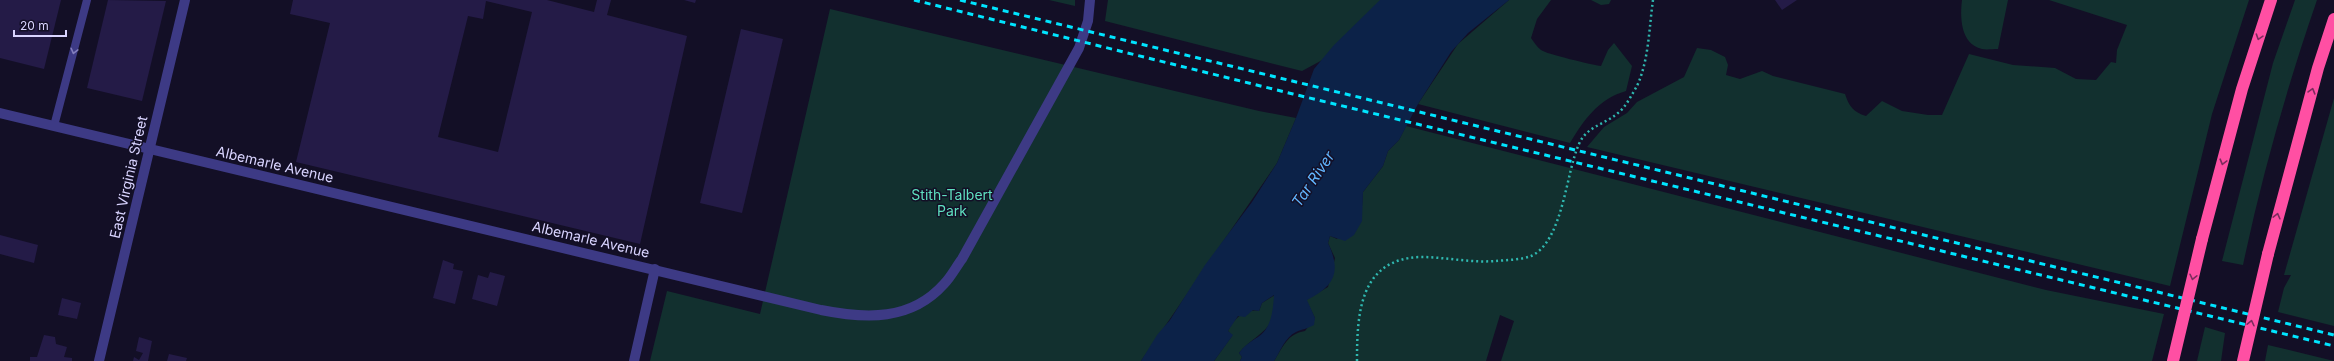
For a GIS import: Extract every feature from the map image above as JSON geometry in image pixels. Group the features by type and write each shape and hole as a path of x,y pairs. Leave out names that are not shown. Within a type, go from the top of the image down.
{"highway":[{"path":"2173,361 2202,239 2242,89 2271,0"},
{"path":"2242,361 2268,254 2316,76 2334,19"}],"street":[{"name":"East Virginia Street","path":"99,361 185,0"},
{"name":"Albemarle Avenue","path":"0,113 843,315 879,317 910,308 925,301 944,284 962,259 1079,48 1088,21 1090,0"},
{"path":"634,361 655,269"}],"lane":[{"path":"54,126 87,0"}],"path":[{"path":"1356,361 1357,317 1364,294 1374,278 1389,265 1404,259 1420,257 1475,262 1509,260 1531,256 1541,248 1558,220 1578,145 1592,128 1619,113 1637,85 1644,61 1653,0"}],"green space":[{"path":"1049,0 1075,0 1075,6"},
{"path":"1108,0 1392,0 1352,44 1302,71 1105,21"},
{"path":"1509,0 1551,0 1537,19 1531,38 1541,50 1560,57 1601,66 1608,50 1614,43 1632,66 1626,91 1607,99 1593,111 1570,143 1418,104 1458,44"},
{"path":"1591,0 1611,0 1609,4 1601,5"},
{"path":"1962,0 2008,0 1998,49 1982,49 1975,46 1965,36 1961,14"},
{"path":"2049,0 2249,0 2212,114 2170,286 1587,147 1604,127 1627,113 1637,102 1684,77 1697,48 1711,50 1725,57 1728,65 1726,75 1740,79 1762,71 1773,76 1845,94 1852,108 1858,113 1866,116 1882,101 1902,111 1928,115 1942,115 1969,54 2013,65 2055,68 2076,79 2096,80 2111,62 2116,63 2117,50 2127,25"},
{"path":"2295,0 2317,0 2295,65 2276,131 2258,198 2243,265 2222,261 2273,63"},
{"name":"Stith-Talbert Park","path":"830,9 1259,111 1296,118 1277,163 1141,361 650,361 667,291 760,314"},
{"path":"2334,98 2334,326 2278,312 2284,288 2291,275 2284,275"},
{"path":"1406,126 2046,290 2164,314 2152,361 1501,361 1514,321 1500,315 1486,361 1274,361 1286,342 1294,335 1305,331 1315,318 1306,300 1328,287 1335,258 1328,243 1330,236 1337,239 1362,206 1363,192 1383,166 1388,151 1399,140"},
{"path":"1275,295 1272,320 1261,334 1247,344 1239,353 1242,357 1240,361 1214,361 1232,336 1228,331 1233,322 1244,313 1249,311 1259,311 1262,303"},
{"path":"2205,327 2225,333 2221,361 2197,361"},
{"path":"2268,345 2334,361 2265,361"}],"water":[{"name":"Tar River","path":"1380,0 1509,0 1468,33 1451,52 1418,104 1399,140 1388,151 1383,166 1363,192 1362,221 1354,235 1345,241 1330,236 1328,243 1332,253 1335,271 1333,278 1324,289 1307,300 1315,318 1314,325 1292,334 1274,361 1240,361 1242,357 1239,353 1243,348 1266,329 1271,318 1274,295 1262,303 1259,311 1253,310 1245,317 1238,316 1228,331 1233,335 1214,361 1141,361 1157,335 1170,320 1205,265 1252,202 1277,163 1314,69 1334,45"}],"building":[{"path":"0,0 61,0 44,69 0,58"},
{"path":"108,0 166,1 142,101 87,88"},
{"path":"293,0 547,0 594,12 597,0 611,0 607,15 687,36 640,244 296,162 330,23 290,14","holes":["486,1 532,12 498,152 438,137 468,16 483,19"]},
{"path":"684,0 696,0 695,3"},
{"path":"1775,0 1797,0 1782,10"},
{"path":"741,29 783,39 742,213 700,203"},
{"path":"0,235 38,245 34,263 0,254"},
{"path":"443,260 454,264 453,269 463,271 455,304 433,298"},
{"path":"490,272 505,276 497,306 472,299 478,275 488,278"},
{"path":"62,298 81,303 77,319 58,315"},
{"path":"44,335 55,337 56,344 67,347 64,357 72,358 72,361 30,361 30,357 37,357"},
{"path":"139,337 152,341 148,361 133,361 134,357 139,360 143,353 136,351"},
{"path":"169,354 187,358 186,361 167,361"}],"railway":[{"path":"914,0 1293,94 2334,346"},
{"path":"960,0 2334,335"}]}
